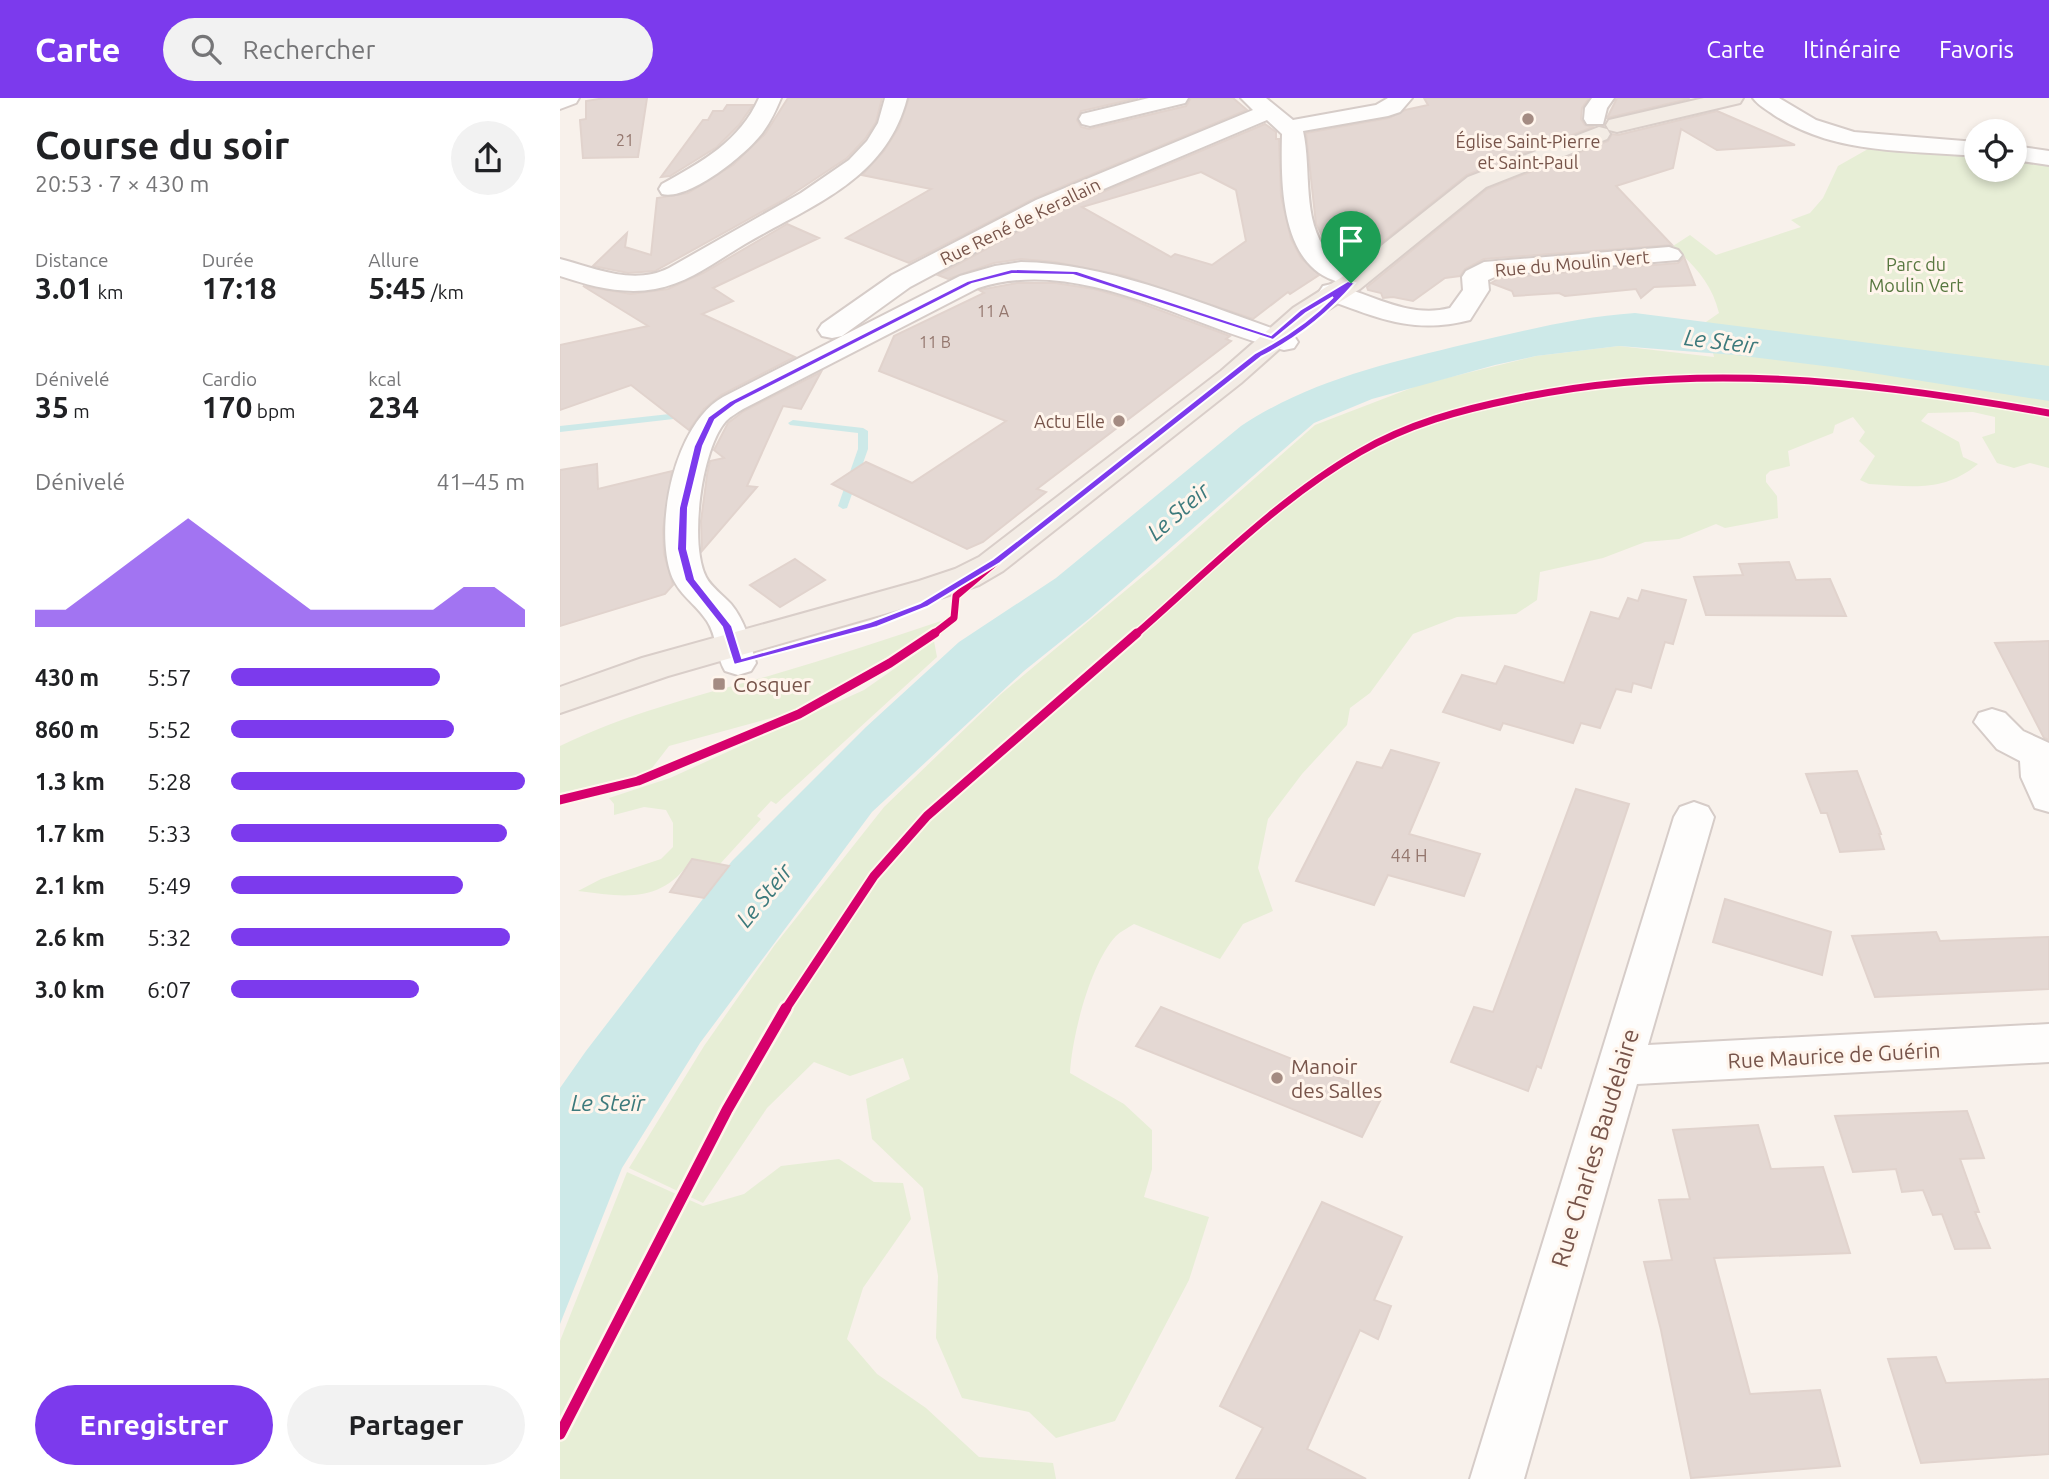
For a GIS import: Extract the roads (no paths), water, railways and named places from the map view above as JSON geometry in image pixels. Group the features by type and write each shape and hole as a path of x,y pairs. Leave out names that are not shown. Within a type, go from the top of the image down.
{"main road":[{"path":"560,700 655,667 736,654 904,613 937,598 996,561 1271,345 1324,312 1345,287 1467,189 1599,120 1732,98"},
{"path":"560,721 736,654"}],"street":[{"path":"560,102 568,98"},
{"path":"671,189 741,144 756,128 770,98"},
{"path":"560,267 615,283 648,283 669,278 825,189 851,169 875,145 888,122 896,98"},
{"path":"1090,119 1177,98"},
{"path":"1290,127 1380,111 1392,107 1401,98"},
{"path":"1764,98 1810,126 1833,134 1964,148"},
{"path":"1261,104 1293,132 1293,184 1314,251 1345,287"},
{"name":"Rue René de Kerallain","path":"795,370 803,356 838,324 923,269 1072,192 1261,104"},
{"path":"2027,155 2049,158"},
{"name":"Rue du Moulin Vert","path":"1345,287 1416,320 1435,321 1453,317 1464,310 1476,290 1475,277 1488,269 1669,255"},
{"path":"736,654 722,617 690,580 684,561 682,519 694,463 704,433 716,414 795,370 969,282 998,273 1055,271 1088,276 1271,345"},
{"path":"1992,722 2010,740 2044,748 2040,777 2049,798"},
{"name":"Rue Charles Baudelaire","path":"1497,1479 1694,817"},
{"name":"Rue Maurice de Guérin","path":"1620,1066 2049,1043"}],"water":[{"name":"Le Steïr","path":"1635,313 2049,366 2049,401 1840,368 1735,355 1619,346 1536,356 1495,365 1372,399 1314,423 1090,618 1024,671 872,812 700,1043 622,1168 560,1324 560,1088 732,861 866,727 959,642 1056,578 1241,426 1267,410 1321,385 1407,358 1550,325"}],"waterway":[{"path":"560,429 688,415"},
{"path":"793,423 863,431 863,449 843,506"}],"place":[{"name":"Église Saint-Pierre et Saint-Paul","path":"1528,119"},
{"name":"Actu Elle","path":"1119,421"},
{"name":"Cosquer","path":"719,684"},
{"name":"Manoir des Salles","path":"1277,1078"}],"park label":[{"name":"Parc du Moulin Vert","path":"1916,274"}],"water label":[{"name":"Le Steir","path":"1721,341"},
{"name":"Le Steir","path":"1178,511"},
{"name":"Le Steir","path":"764,895"}]}
